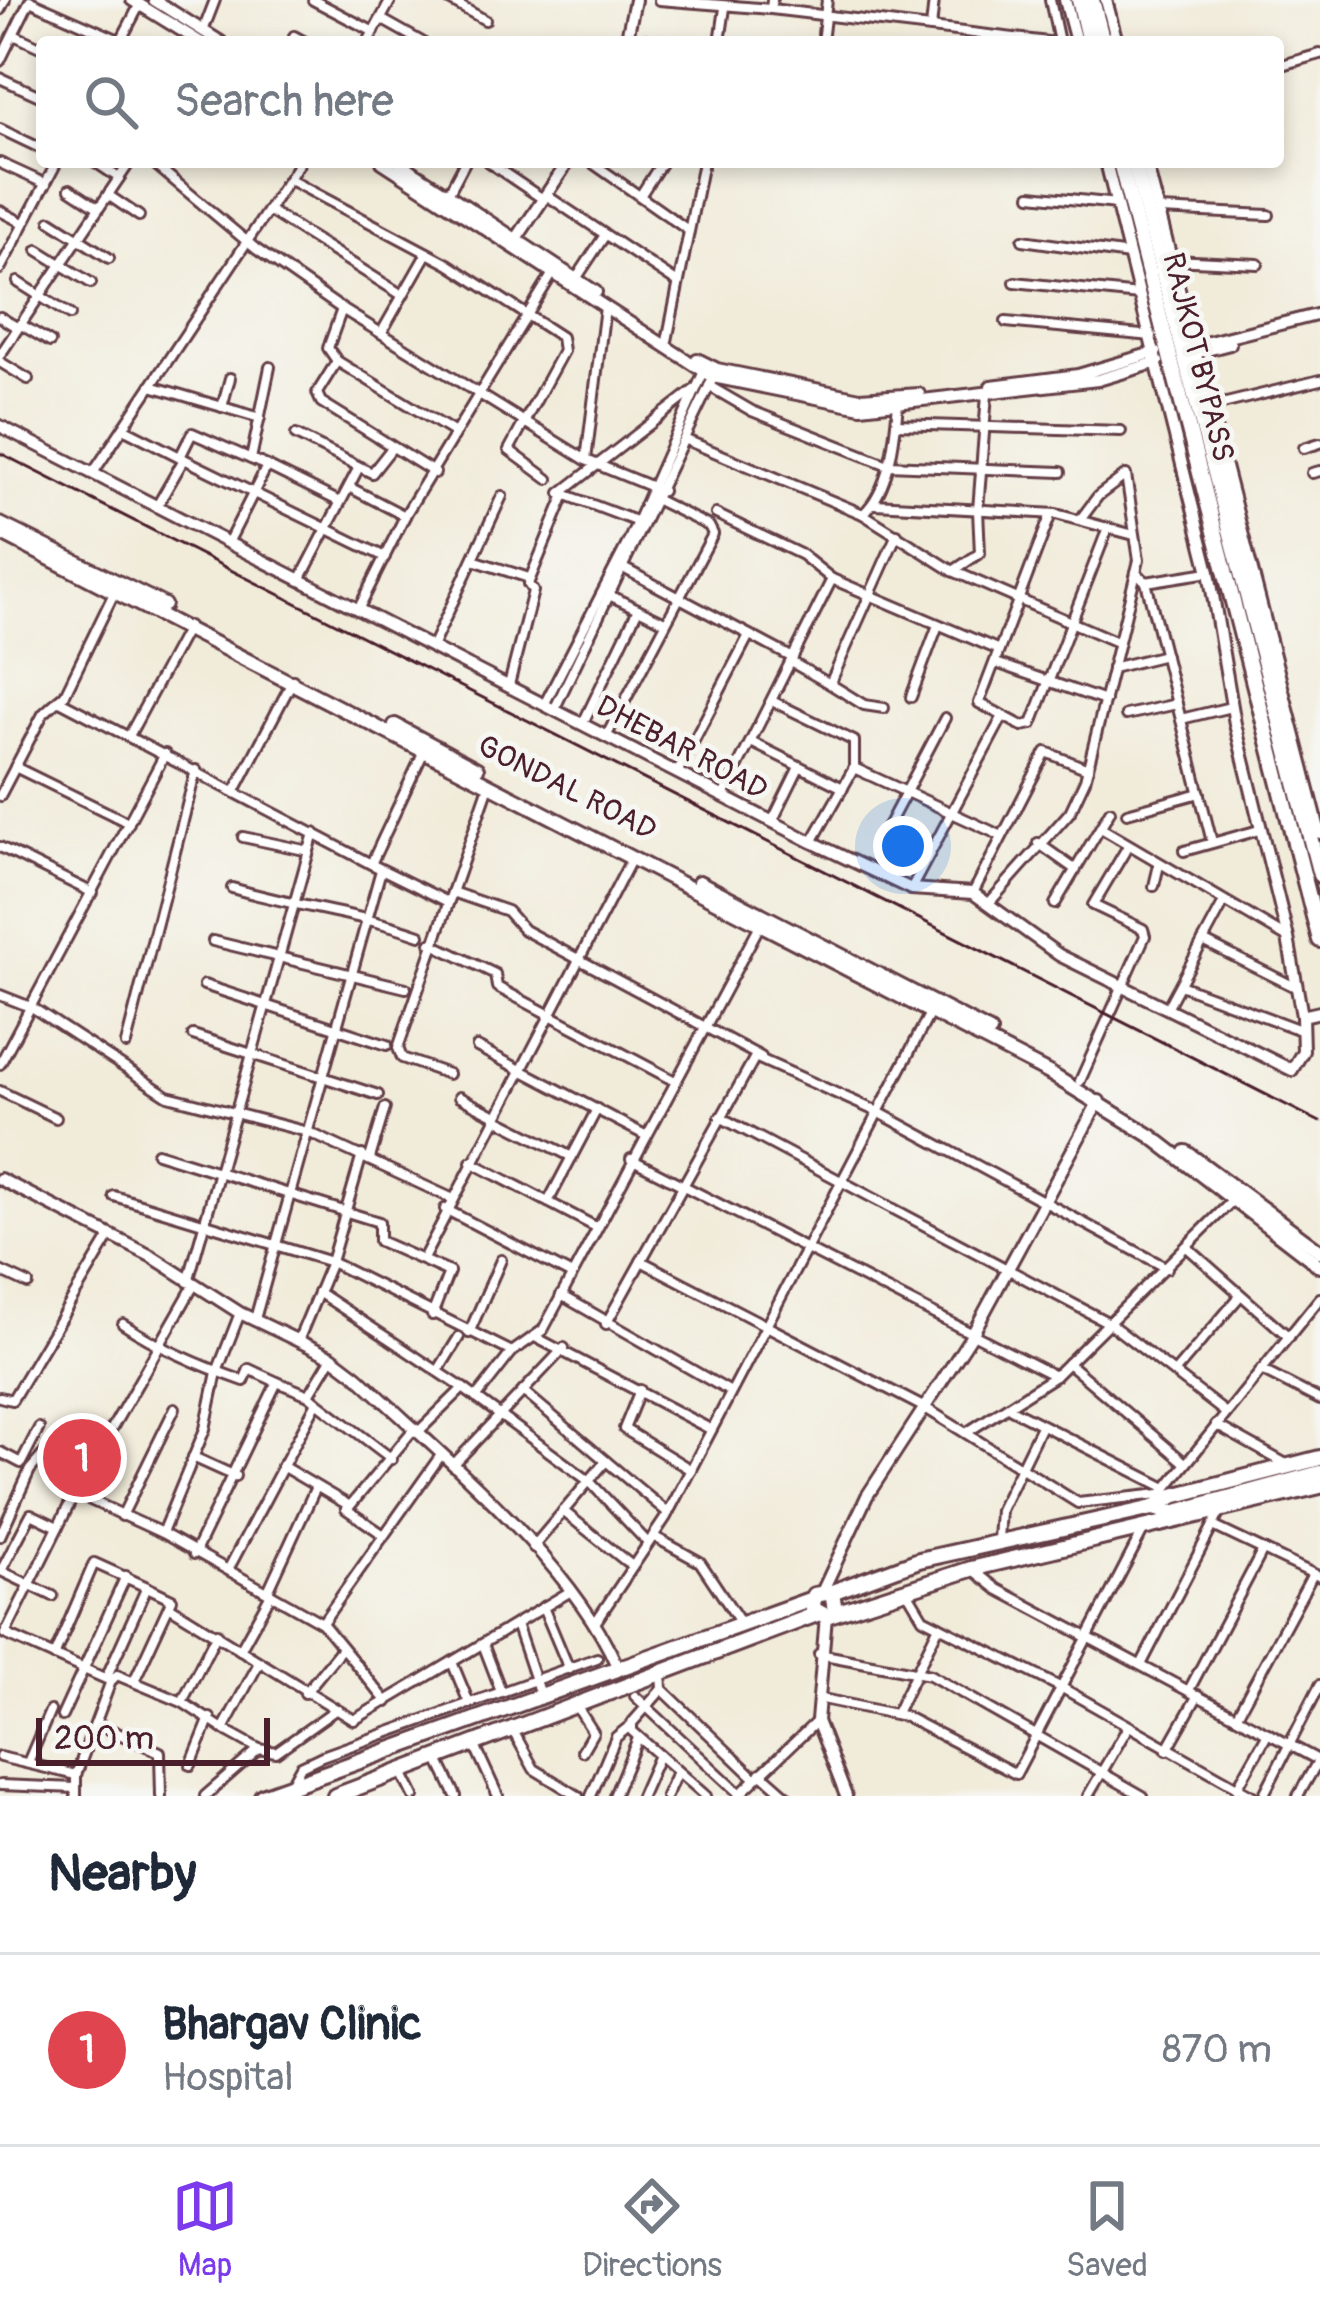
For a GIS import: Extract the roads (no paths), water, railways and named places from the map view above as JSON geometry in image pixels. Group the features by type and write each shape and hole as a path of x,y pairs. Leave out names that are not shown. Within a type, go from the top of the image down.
{"highway":[{"path":"1079,0 1088,36"},
{"path":"1092,0 1101,36"},
{"name":"RAJKOT BYPASS","path":"1122,168 1229,562"},
{"name":"RAJKOT BYPASS","path":"1136,168 1228,527 1229,562"},
{"path":"1228,527 1235,505"},
{"path":"1229,562 1320,875"},
{"path":"1246,623 1320,940"},
{"path":"335,1796 371,1790 402,1772 511,1727 824,1604 893,1568 1320,1458"},
{"path":"1159,1496 1173,1513 1320,1473"},
{"path":"262,1796 538,1688 617,1666 740,1622 1144,1530 1216,1519 1320,1486"}],"main road":[{"path":"0,528 761,924 933,1006 1104,1100 1320,1251"},
{"name":"GONDAL ROAD","path":"117,587 1080,1081 1104,1100"},
{"path":"1237,1195 1320,1266"}],"street":[{"path":"0,10 4,0"},
{"path":"0,61 30,0 107,36"},
{"path":"154,0 201,36"},
{"path":"202,36 215,0"},
{"path":"313,0 369,36"},
{"path":"372,36 392,0"},
{"path":"449,0 485,20"},
{"path":"628,36 635,0"},
{"path":"659,0 725,8 771,5 998,36"},
{"path":"823,34 827,0"},
{"path":"931,28 934,0"},
{"path":"1050,0 1058,36"},
{"path":"1065,0 1074,36"},
{"path":"1106,0 1115,36"},
{"path":"122,36 136,2 200,36"},
{"path":"721,36 725,8"},
{"path":"381,20 411,36"},
{"path":"14,35 36,45"},
{"path":"1284,64 1320,54"},
{"path":"0,78 36,94"},
{"path":"0,129 36,146"},
{"path":"0,163 46,184"},
{"path":"2,263 54,168"},
{"path":"104,168 119,178"},
{"path":"28,379 0,358 126,168"},
{"path":"159,168 248,242 342,309 586,460 656,494 712,530 606,737"},
{"path":"93,473 297,168"},
{"path":"392,168 666,343"},
{"path":"408,168 513,242"},
{"path":"448,194 462,168"},
{"path":"498,168 678,283"},
{"path":"513,242 564,168"},
{"path":"600,168 689,230"},
{"path":"640,196 658,168"},
{"path":"666,343 702,168"},
{"path":"1108,168 1157,357 1320,833"},
{"path":"1147,168 1235,505 1229,562 1231,707 1288,938 1303,1031 1180,985"},
{"path":"290,180 527,312 565,344 509,453 562,495 638,522"},
{"path":"70,189 99,208"},
{"path":"108,195 139,216"},
{"path":"1031,195 1118,204"},
{"path":"268,210 402,296"},
{"path":"1157,210 1269,215"},
{"path":"0,211 23,223"},
{"path":"51,221 110,258"},
{"path":"576,279 605,235"},
{"path":"1023,240 1130,255"},
{"path":"38,250 91,283"},
{"path":"382,330 427,253"},
{"path":"1170,260 1258,264"},
{"path":"556,270 666,343 752,411 888,465 1061,472"},
{"path":"358,610 405,516 556,270"},
{"path":"18,282 70,315"},
{"path":"1015,282 1141,296"},
{"path":"586,460 605,306"},
{"path":"342,309 328,348 337,361 454,434"},
{"path":"0,317 50,342"},
{"path":"1194,349 1320,317"},
{"path":"1006,322 1152,336"},
{"path":"710,375 866,398 1078,375 1157,357"},
{"path":"710,375 861,407 1098,380 1157,357"},
{"path":"337,361 317,398 435,473"},
{"path":"251,459 270,367"},
{"path":"509,685 533,591 528,584 562,495 710,375"},
{"path":"550,705 686,440 710,375"},
{"path":"222,407 230,378"},
{"path":"1209,407 1320,380"},
{"path":"151,386 260,418"},
{"path":"550,705 611,596 696,388"},
{"path":"953,571 980,554 978,510 987,394"},
{"path":"863,514 875,504 888,465 898,403"},
{"path":"896,424 1121,431"},
{"name":"DHEBAR ROAD","path":"0,425 812,842 911,889 973,893 1050,949 1287,1070 1300,1061 1303,1031"},
{"path":"123,428 385,557"},
{"path":"158,506 192,433 340,502"},
{"path":"296,435 377,472 392,449"},
{"path":"686,440 863,514 953,571 1117,642"},
{"path":"1304,448 1320,443"},
{"path":"228,543 268,466"},
{"path":"300,580 359,467"},
{"path":"989,903 1074,806 1088,769 1136,572 1126,475 1098,496 1080,520"},
{"path":"349,487 405,516"},
{"path":"432,647 502,496"},
{"path":"875,504 1051,514 1134,535"},
{"path":"716,514 802,555 832,579 999,650"},
{"path":"1051,514 979,703 1022,726 1032,724 1108,528"},
{"path":"830,684 896,534"},
{"path":"473,560 526,577"},
{"path":"1146,582 1229,562"},
{"path":"621,567 749,635 864,705 884,708"},
{"path":"1136,572 1146,582 1212,842"},
{"path":"723,796 832,579"},
{"path":"0,796 43,714 58,700 117,587"},
{"path":"611,596 665,622"},
{"path":"583,723 638,609"},
{"path":"911,697 938,625"},
{"path":"129,736 188,626"},
{"path":"677,773 749,635"},
{"path":"1112,668 1165,655"},
{"path":"996,663 1105,700"},
{"path":"235,791 292,680"},
{"path":"58,700 381,870 450,897 507,911 524,930 762,1057 878,1112 1167,1268"},
{"path":"772,701 854,741 854,768 812,842"},
{"path":"1126,715 1177,704"},
{"path":"1181,719 1231,707"},
{"path":"878,845 945,718"},
{"path":"911,889 1002,718"},
{"path":"751,742 843,788"},
{"path":"371,864 426,747"},
{"path":"973,893 1046,752 1088,769"},
{"path":"0,1064 165,754"},
{"path":"15,767 129,823"},
{"path":"772,822 799,767"},
{"path":"854,768 1002,836"},
{"path":"126,1044 196,770"},
{"path":"448,1074 402,1058 398,1048 490,785"},
{"path":"1127,812 1200,793"},
{"path":"1055,904 1110,811"},
{"path":"1101,828 1223,904 1288,938"},
{"path":"1184,851 1259,830"},
{"path":"109,1679 2,1634 191,1284 314,833"},
{"path":"244,837 309,851"},
{"path":"1037,843 1076,870"},
{"path":"1080,1081 1145,931 1094,905 1128,846"},
{"path":"0,847 93,893"},
{"path":"423,1259 633,856"},
{"path":"1154,886 1159,865"},
{"path":"255,1319 381,870"},
{"path":"232,889 294,906 368,917 420,935"},
{"path":"1166,1009 1223,904"},
{"path":"476,1398 512,1352 534,1336 561,1295 761,924"},
{"path":"213,940 406,988"},
{"path":"1203,941 1297,988"},
{"path":"432,944 495,974 496,987 549,1018 675,1082"},
{"path":"204,985 387,1045"},
{"path":"0,995 33,1009 169,1096 308,1132 451,1198"},
{"path":"597,1620 668,1513 933,1006"},
{"path":"1302,1016 1320,1012"},
{"path":"193,1035 378,1095"},
{"path":"477,1047 645,1136"},
{"path":"606,1324 750,1064 762,1057"},
{"path":"0,1091 56,1118"},
{"path":"459,1096 572,1157"},
{"path":"846,1796 817,1721 824,1604 876,1479 927,1409 1104,1100"},
{"path":"297,1344 385,1108"},
{"path":"548,1202 597,1109"},
{"path":"720,1117 1109,1323 1226,1413"},
{"path":"157,1153 292,1190 379,1222 379,1241 449,1272 432,1316"},
{"path":"632,1159 1054,1376"},
{"path":"471,1162 596,1227"},
{"path":"0,1179 110,1236 239,1313 332,1357 441,1455 532,1548 597,1620 617,1666"},
{"path":"966,1433 1011,1409 1054,1376 1237,1195"},
{"path":"114,1196 331,1262 512,1352"},
{"path":"445,1209 572,1275"},
{"path":"0,1397 12,1400 110,1236"},
{"path":"1188,1248 1288,1337"},
{"path":"470,1333 501,1260"},
{"path":"641,1262 927,1409 1022,1472 1087,1505 1159,1496 1320,1298"},
{"path":"0,1271 28,1284"},
{"path":"318,1292 502,1415 589,1481 651,1539 700,1562 740,1622"},
{"path":"561,1295 729,1391"},
{"path":"1175,1372 1241,1295"},
{"path":"162,1533 193,1457 239,1313"},
{"path":"124,1324 159,1348 217,1372 244,1381 249,1369 313,1399 392,1460"},
{"path":"534,1336 710,1429"},
{"path":"438,1371 459,1337"},
{"path":"452,1466 564,1348"},
{"path":"229,1568 332,1357"},
{"path":"1068,1363 1184,1462"},
{"path":"1262,1370 1320,1400"},
{"path":"194,1554 277,1382"},
{"path":"345,1508 355,1505 415,1432 463,1388"},
{"path":"640,1390 624,1429 691,1470"},
{"path":"523,1391 668,1513"},
{"path":"122,1516 176,1408"},
{"path":"1011,1409 1159,1496"},
{"path":"1216,1425 1290,1466"},
{"path":"998,1540 1000,1510 1041,1426"},
{"path":"0,1452 21,1463 39,1428"},
{"path":"0,1536 30,1470 45,1453 86,1475"},
{"path":"322,1623 381,1533 441,1455"},
{"path":"193,1457 235,1476"},
{"path":"532,1548 606,1461"},
{"path":"282,1466 381,1533"},
{"path":"240,1650 315,1488"},
{"path":"75,1493 229,1568 322,1623 387,1702"},
{"path":"563,1511 633,1566"},
{"path":"53,1596 1,1571 32,1514 58,1527"},
{"path":"1141,1665 1216,1519 1263,1550 1316,1575 1238,1715"},
{"path":"817,1698 896,1713 1011,1774 1020,1771 1144,1530"},
{"path":"1167,1750 1263,1550"},
{"path":"54,1656 94,1563 172,1599 135,1679"},
{"path":"971,1569 1089,1639 1319,1761 1298,1796"},
{"path":"62,1715 126,1576"},
{"path":"0,1785 76,1792 76,1774 147,1587"},
{"path":"905,1587 917,1613 1064,1689 1252,1796"},
{"path":"169,1606 305,1693 358,1720 571,1591"},
{"path":"543,1607 569,1669"},
{"path":"516,1624 538,1688"},
{"path":"896,1713 939,1626"},
{"path":"182,1702 217,1634"},
{"path":"483,1644 501,1691"},
{"path":"305,1693 342,1647"},
{"path":"819,1654 917,1670 1143,1796"},
{"path":"290,1787 301,1766 322,1756 501,1691 538,1688 597,1658"},
{"path":"452,1662 470,1703"},
{"path":"223,1729 259,1663"},
{"path":"591,1796 616,1737 662,1689 662,1671"},
{"path":"109,1679 116,1675 135,1679 259,1749 276,1752 335,1710"},
{"path":"1263,1796 1320,1685"},
{"path":"662,1689 787,1796"},
{"path":"635,1696 740,1795 817,1721"},
{"path":"575,1703 593,1732 582,1751"},
{"path":"29,1760 50,1711"},
{"path":"191,1765 209,1718"},
{"path":"97,1724 160,1752 161,1796"},
{"path":"631,1726 638,1738 706,1796"},
{"path":"1088,1796 1128,1726"},
{"path":"511,1727 534,1769 572,1795"},
{"path":"1237,1788 1268,1733"},
{"path":"614,1796 638,1738"},
{"path":"474,1744 498,1796"},
{"path":"205,1796 259,1749"},
{"path":"641,1796 659,1756"},
{"path":"0,1757 76,1774"},
{"path":"439,1759 456,1796"},
{"path":"402,1772 414,1796"},
{"path":"667,1796 677,1772"}],"railway":[{"path":"0,453 1320,1122"}],"place":[{"name":"Bhargav Clinic","path":"82,1458"}]}
